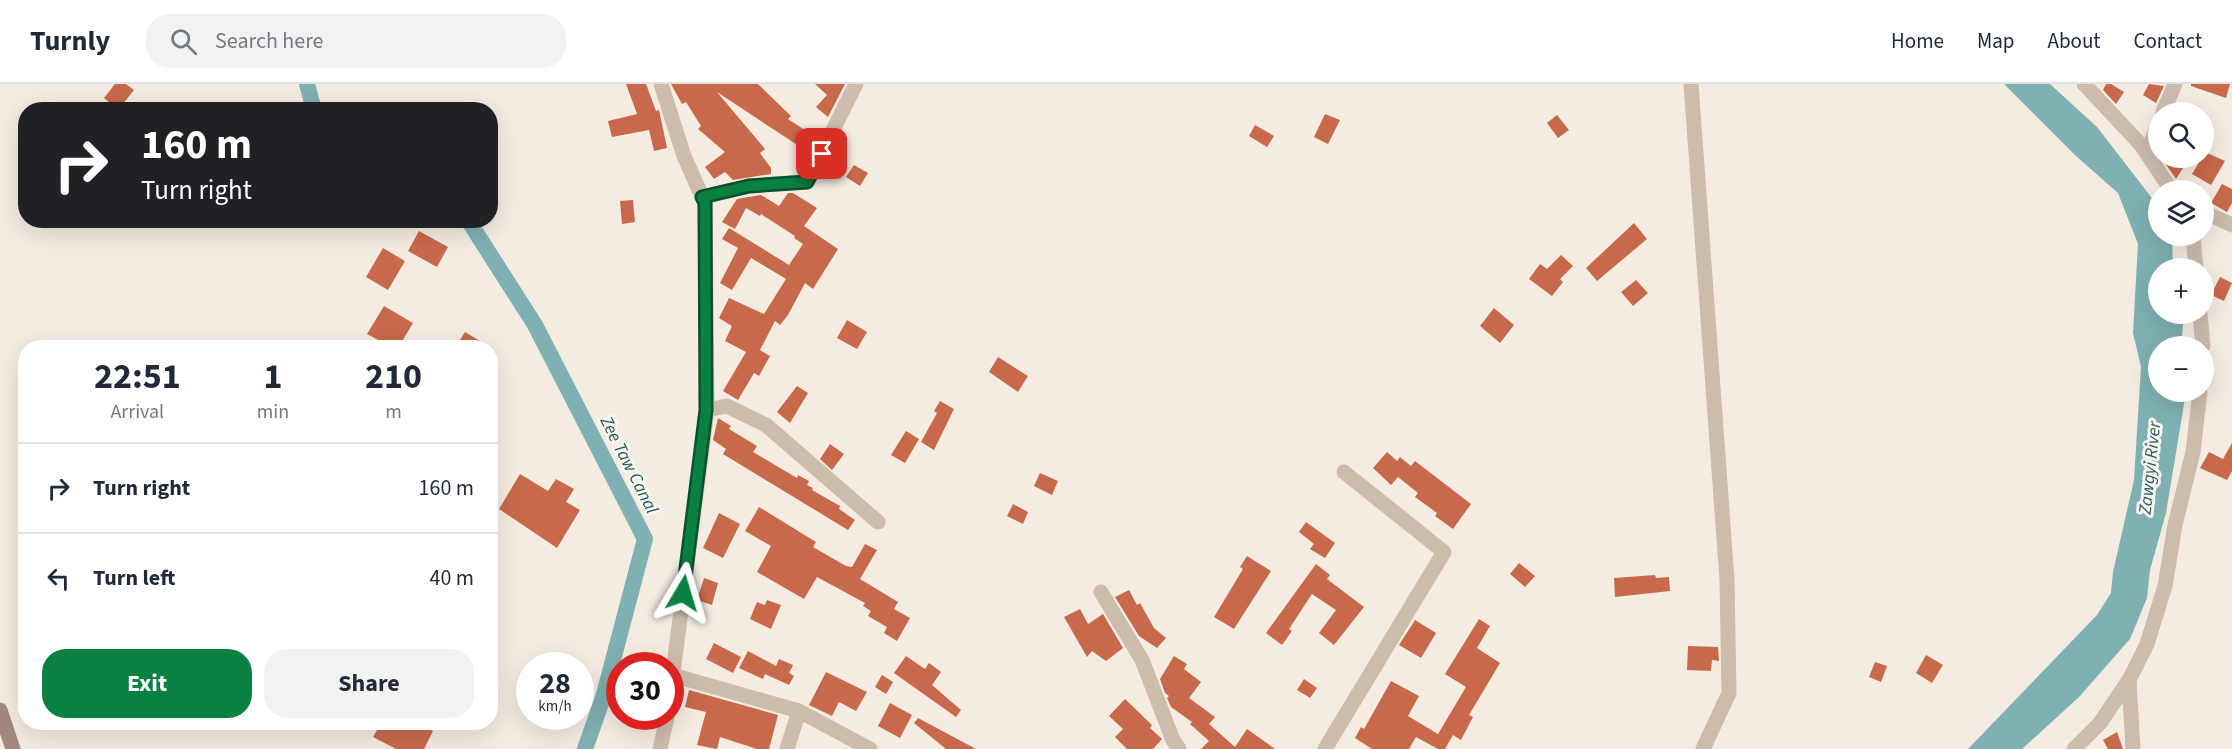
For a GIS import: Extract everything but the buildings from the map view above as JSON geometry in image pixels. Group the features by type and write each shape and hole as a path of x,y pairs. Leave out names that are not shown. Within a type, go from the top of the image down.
{"main road":[{"path":"0,710 13,749"}],"street":[{"path":"661,84 684,156 705,203 706,410 675,652"},
{"path":"702,197 749,186 807,182 856,84"},
{"path":"1691,84 1726,568 1729,682 1729,693 1703,749"},
{"path":"2084,84 2147,153 2164,180"},
{"path":"2167,102 2175,84"},
{"path":"2214,217 2232,225"},
{"path":"2074,749 2100,723 2129,680 2147,644 2166,586 2175,525 2193,452 2199,402"},
{"path":"706,410 727,406 766,424 878,522"},
{"path":"1325,749 1444,552 1344,472"},
{"path":"1101,592 1142,660 1173,740 1179,749"},
{"path":"684,678 799,711 870,749"},
{"path":"2129,680 2133,749"},
{"path":"787,749 799,711"},
{"path":"660,749 664,730"}],"water":[{"name":"Zawgyi River","path":"2004,84 2050,84 2097,127 2148,193 2148,246 2172,246 2173,258 2148,258 2148,324 2183,324 2182,336 2148,336 2148,402 2184,402 2166,513 2150,570 2147,598 2130,639 2079,697 2022,749 1968,749 2097,615 2111,593 2113,572 2134,480 2141,367 2133,333 2138,244 2118,193 2076,156"}],"waterway":[{"name":"Zee Taw Canal","path":"307,84 312,102"},
{"name":"Zee Taw Canal","path":"473,228 535,325 645,539 603,698 585,749"}],"route":[{"path":"683,593 706,410 705,203 702,197 749,186 807,182 822,154"}]}
